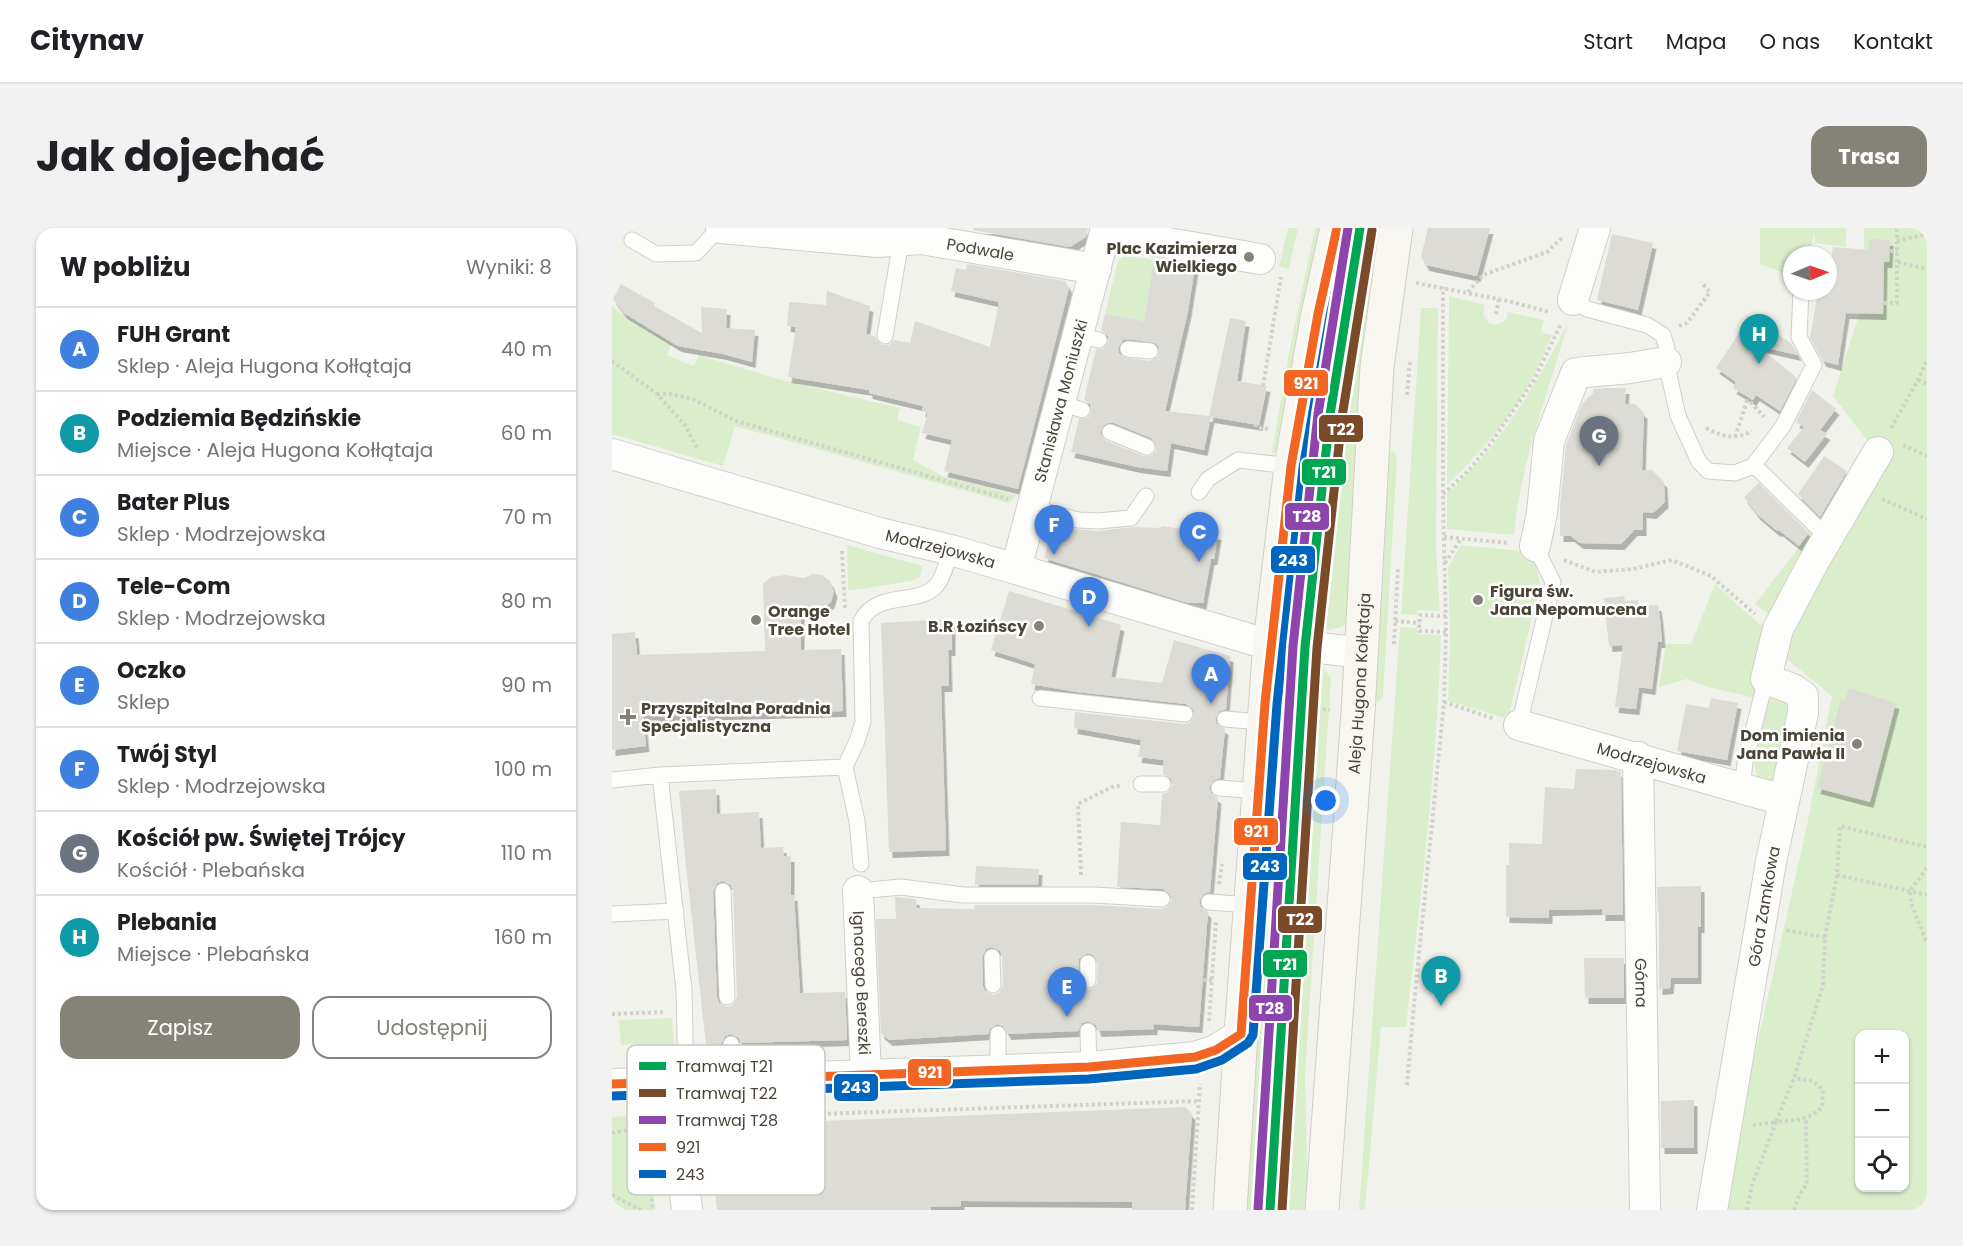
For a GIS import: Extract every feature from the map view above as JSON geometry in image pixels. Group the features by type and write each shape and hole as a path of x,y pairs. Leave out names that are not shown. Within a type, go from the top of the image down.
{"main road":[{"path":"1230,1210 1270,643 1291,466 1316,325 1337,228"},
{"name":"Aleja Hugona Kołłątaja","path":"1322,1210 1362,653 1377,367 1396,228"}],"street":[{"name":"Podwale","path":"720,228 877,242 902,234 1096,269"},
{"path":"1561,310 1595,228"},
{"path":"1106,230 1271,267"},
{"name":"Stanisława Moniuszki","path":"1016,569 1025,505 1071,406 1089,338 1096,269 1106,230"},
{"path":"1534,546 1542,513 1549,441 1576,374 1664,348"},
{"path":"1766,679 1768,623 1828,538 1857,487 1889,448"},
{"name":"Modrzejowska","path":"612,454 880,533 951,550 1253,640 1362,653"},
{"name":"Góra Zamkowa","path":"1712,1210 1783,800 1803,713 1803,696 1793,689 1766,679"},
{"name":"Modrzejowska","path":"1511,723 1783,800"},
{"name":"Górna","path":"1638,758 1645,1210"},
{"name":"Ignacego Bereszki","path":"860,877 866,1075"},
{"path":"825,1076 1089,1067 1201,1055 1216,1050 1241,1034"},
{"path":"612,1084 627,1083"},
{"path":"685,1195 687,1210"}],"lane":[{"path":"632,240 656,254 696,253 720,228"},
{"path":"885,336 902,234"},
{"path":"1561,310 1587,309 1647,325 1664,348 1678,416 1699,462 1708,471 1735,473 1754,465 1783,426 1814,365 1798,337 1800,300"},
{"path":"1128,349 1150,351"},
{"path":"1110,432 1147,447"},
{"path":"1199,492 1208,479 1238,460 1291,466"},
{"path":"1754,465 1828,538"},
{"path":"1025,505 1078,520 1098,521 1131,518 1146,496"},
{"path":"1511,723 1553,582 1534,546"},
{"path":"951,550 936,586 927,592 877,605 866,611 861,621 863,722 845,766 857,820 860,877 901,887 963,895 1094,895 1162,899"},
{"path":"1742,789 1745,762 1766,679"},
{"path":"1040,698 1185,714"},
{"path":"1225,719 1264,713"},
{"path":"612,780 845,766"},
{"path":"660,776 685,1011 683,1045"},
{"path":"1141,784 1163,784"},
{"path":"1219,788 1259,791"},
{"path":"723,891 727,997"},
{"path":"1209,902 1250,905"},
{"path":"612,914 676,911"},
{"path":"992,957 993,985"},
{"path":"1088,963 1088,980"},
{"path":"1088,1031 1089,1067"},
{"path":"998,1034 998,1070"}],"path":[{"path":"1884,303 1897,303 1897,228"},
{"path":"1897,241 1927,234"},
{"path":"1890,251 1897,251"},
{"path":"1468,292 1483,275 1547,252"},
{"path":"1898,262 1927,269"},
{"path":"1263,386 1271,267"},
{"path":"1664,348 1671,328 1687,322 1710,292 1701,282"},
{"path":"1421,284 1561,310 1534,380 1469,470 1443,495"},
{"path":"1407,1085 1444,702 1446,616 1443,495 1443,287"},
{"path":"1496,314 1499,299"},
{"path":"1927,360 1889,448 1915,451 1927,456"},
{"path":"612,361 657,394 685,425 702,456"},
{"path":"1918,380 1927,384"},
{"path":"657,394 693,399 736,421 1025,505"},
{"path":"1735,436 1746,401 1750,401 1769,422"},
{"path":"1696,422 1716,434 1741,437 1760,427"},
{"path":"1256,424 1256,427 1269,429"},
{"path":"1857,487 1927,519"},
{"path":"1444,537 1534,546 1595,572 1633,569 1672,560 1711,576 1768,623"},
{"path":"1445,563 1461,538"},
{"path":"842,554 844,586"},
{"path":"1446,616 1420,615 1419,631 1446,632"},
{"path":"1395,621 1420,623"},
{"path":"1444,702 1511,723"},
{"path":"1264,713 1358,712"},
{"path":"1081,881 1078,804 1114,786 1141,784"},
{"path":"1747,1210 1752,1185 1794,1078 1823,985 1825,937 1837,875 1840,826 1844,825 1927,847"},
{"path":"1927,868 1910,891 1911,903 1927,943"},
{"path":"1837,875 1927,895"},
{"path":"1792,931 1825,937"},
{"path":"1203,980 1212,980"},
{"path":"612,1014 685,1011"},
{"path":"1192,1210 1200,1083 1206,1077"},
{"path":"1756,1125 1806,1119 1822,1107 1823,1090 1813,1082 1794,1078"},
{"path":"825,1114 1199,1101"},
{"path":"1794,1210 1799,1195 1807,1184 1806,1119"},
{"path":"612,1133 627,1130"},
{"path":"612,1195 641,1210"},
{"path":"651,1195 653,1210"}],"green space":[{"path":"1288,228 1298,228 1289,269 1279,266"},
{"path":"1315,228 1322,228 1281,447 1272,454 1289,353"},
{"path":"1350,228 1383,228 1350,616 1342,627 1329,630 1294,624 1287,615 1300,503"},
{"path":"1760,228 1846,228 1846,247 1815,243 1814,232 1812,246 1783,246 1783,273 1760,264"},
{"path":"1864,228 1927,228 1927,1210 1719,1210 1805,835 1832,696 1783,656 1872,447 1833,396 1864,299"},
{"path":"1125,255 1154,260 1144,321 1105,314 1118,261"},
{"path":"1449,296 1485,305 1483,314 1489,323 1496,325 1506,320 1508,312 1544,320 1541,332 1552,335 1536,372 1505,421 1483,448 1447,485"},
{"path":"612,306 671,344 667,355 694,366 699,355 778,379 900,408 897,420 921,427 913,460 943,476 1017,495 1008,503 735,426 723,466 612,434"},
{"path":"1421,308 1438,308 1436,550 1440,611 1417,610 1417,615 1401,614"},
{"path":"1568,323 1529,454 1514,535 1447,529 1447,493 1484,455 1515,414"},
{"path":"1386,450 1395,452 1397,459 1383,696 1379,701 1371,702"},
{"path":"1811,528 1816,534 1776,620 1755,604 1800,546 1798,543"},
{"path":"847,545 922,566 920,577 911,581 848,591"},
{"path":"1461,545 1521,551 1533,560 1537,569 1540,584 1508,719 1448,701 1450,635 1448,567"},
{"path":"1715,584 1758,623 1770,630 1754,698 1704,686 1687,679 1659,687 1666,644 1691,644"},
{"path":"1400,627 1417,628 1417,634 1441,635 1436,733 1428,831 1406,1027 1381,1027 1365,1210 1359,1210"},
{"path":"1291,667 1324,668 1331,678 1305,1075 1308,1210 1244,1210 1282,676"},
{"path":"1773,696 1793,700 1778,780 1767,782 1760,780 1756,774 1755,756 1764,708"},
{"path":"672,1018 674,1045 621,1045 619,1020"},
{"path":"627,1116 627,1195 654,1195 655,1210 612,1210 612,1117"}],"building":[{"path":"974,228 1088,228 1086,237 1070,247 973,230"},
{"path":"1428,228 1490,228 1477,276 1426,265 1421,257"},
{"path":"1612,234 1653,243 1638,310 1597,300"},
{"path":"1869,239 1890,240 1889,262 1884,262 1883,314 1846,313 1838,365 1823,361 1810,338 1816,300 1837,300 1837,247 1869,250"},
{"path":"1154,260 1195,267 1188,311 1165,411 1209,416 1230,318 1246,321 1237,381 1267,386 1259,425 1211,417 1204,450 1171,443 1167,471 1137,467 1071,452 1079,419 1088,418 1091,412 1090,404 1084,400 1096,349 1103,349 1108,342 1108,336 1101,330 1105,314 1144,321","holes":["1123,340 1155,343 1159,347 1158,356 1150,361 1123,357 1118,348","1114,423 1151,438 1156,445 1156,451 1152,455 1144,456 1106,441 1100,433 1104,425"]},
{"path":"967,264 1065,281 1069,288 1018,489 944,471 952,440 922,433 928,413 922,411 923,406 869,393 869,390 788,377 796,327 787,326 789,302 826,305 827,291 870,306 866,334 875,336 878,343 883,345 889,345 894,340 910,343 915,321 990,347 999,302 951,291 956,268 966,270"},
{"path":"621,284 702,333 701,307 727,309 726,328 755,330 752,362 678,346 624,313 613,299"},
{"path":"1750,316 1791,343 1798,355 1758,346 1797,378 1780,411 1756,395 1753,400 1733,388 1736,382 1716,368"},
{"path":"1626,388 1625,404 1635,404 1644,413 1642,470 1652,470 1664,482 1665,502 1653,513 1643,512 1643,530 1634,530 1621,544 1580,543 1571,536 1560,536 1560,507 1566,445 1582,404 1593,393 1593,389"},
{"path":"1812,390 1836,409 1820,430 1827,434 1805,462 1787,448 1804,427 1796,422"},
{"path":"1824,456 1847,471 1820,517 1798,494"},
{"path":"1759,483 1809,533 1799,546 1757,514 1744,497"},
{"path":"1053,524 1098,531 1134,527 1161,528 1161,526 1218,534 1203,603 1188,603 1044,558"},
{"path":"813,574 822,575 830,581 834,592 831,602 822,610 801,611 801,650 841,649 843,711 643,716 646,746 612,750 612,634 635,632 637,655 765,651 763,584 771,577 786,575 804,578"},
{"path":"1009,591 1121,625 1111,677 1162,683 1174,640 1230,656 1226,709 1220,711 1215,718 1217,724 1225,729 1220,778 1214,780 1209,787 1211,793 1218,798 1210,892 1204,894 1199,901 1201,907 1208,912 1199,1027 1154,1024 1154,1029 1098,1031 1096,1025 1088,1021 1082,1023 1078,1031 1008,1034 1003,1026 997,1024 990,1029 988,1034 889,1040 881,1033 876,919 896,919 895,897 916,899 917,908 974,909 975,905 1094,905 1161,909 1167,907 1172,900 1170,894 1163,889 1117,887 1121,822 1160,825 1162,794 1168,792 1173,785 1171,779 1163,774 1164,760 1138,757 1141,740 1074,728 1075,712 1184,724 1193,719 1194,710 1186,704 1077,692 1031,684 1035,664 991,650","holes":["992,947 1000,951 1002,956 1003,985 999,993 993,995 985,991 983,986 982,957 986,949","1087,953 1093,955 1098,963 1097,984 1089,990 1083,988 1078,980 1079,959"]},
{"path":"1624,596 1625,601 1638,600 1639,606 1658,605 1660,619 1662,642 1658,642 1652,689 1639,687 1636,709 1615,707 1623,645 1609,646 1604,598"},
{"path":"952,619 952,650 948,650 949,686 941,686 946,850 889,852 881,623"},
{"name":"Dom imienia Jana Pawła II","path":"1849,688 1896,703 1870,802 1817,788 1841,699 1845,700"},
{"path":"1711,698 1738,703 1727,760 1677,751 1686,704 1709,708"},
{"path":"1576,769 1621,772 1623,915 1602,915 1602,909 1549,910 1549,918 1506,917 1506,865 1509,865 1509,843 1542,844 1545,787 1574,789"},
{"path":"716,789 717,814 759,812 761,848 783,847 784,856 791,856 791,895 794,895 800,993 845,992 847,1040 741,1043 739,1038 731,1034 725,1036 721,1044 706,1045 679,791","holes":["723,881 731,885 737,997 733,1005 727,1007 719,1003 717,997 713,891 717,883"]},
{"path":"976,866 1039,869 1038,885 975,885"},
{"path":"1701,886 1698,978 1671,978 1670,988 1659,989 1657,887"},
{"path":"1584,958 1624,958 1624,998 1585,998"},
{"path":"1694,1100 1694,1148 1661,1148 1661,1101"},
{"path":"1185,1107 1192,1114 1185,1210 1132,1210 1132,1202 961,1201 961,1206 931,1207 931,1210 717,1210 715,1195 825,1195 825,1121"}],"tram line":[{"name":"T28","path":"1258,1209 1293,646 1318,414 1348,228"},
{"name":"T21","path":"1270,1210 1305,647 1330,415 1360,228"},
{"name":"T22","path":"1282,1210 1317,648 1342,417 1372,230"}],"transit line":[{"name":"921","path":"1241,1034 1265,703 1291,466 1318,314 1337,228"},
{"name":"243","path":"825,1088 1089,1079 1196,1069 1222,1060 1248,1043 1253,1035 1277,704 1303,468 1330,316 1349,231"},
{"name":"921","path":"825,1076 1089,1067 1195,1057 1216,1050 1241,1034"},
{"name":"921","path":"612,1084 627,1083"},
{"name":"243","path":"612,1096 627,1095"}],"place":[{"name":"Plac Kazimierza Wielkiego","path":"1249,257"},
{"name":"Plebania","path":"1759,364"},
{"name":"Kościół pw. Świętej Trójcy","path":"1599,466"},
{"name":"Twój Styl","path":"1054,555"},
{"name":"Bater Plus","path":"1199,562"},
{"name":"Figura św. Jana Nepomucena","path":"1478,600"},
{"name":"Orange Tree Hotel","path":"756,620"},
{"name":"B.R Łozińscy","path":"1039,626"},
{"name":"Tele-Com","path":"1089,627"},
{"name":"FUH Grant","path":"1211,704"},
{"name":"Przyszpitalna Poradnia Specjalistyczna","path":"628,717"},
{"name":"Dom imienia Jana Pawła II","path":"1857,744"},
{"name":"Podziemia Będzińskie","path":"1441,1006"},
{"name":"Oczko","path":"1067,1017"}]}
